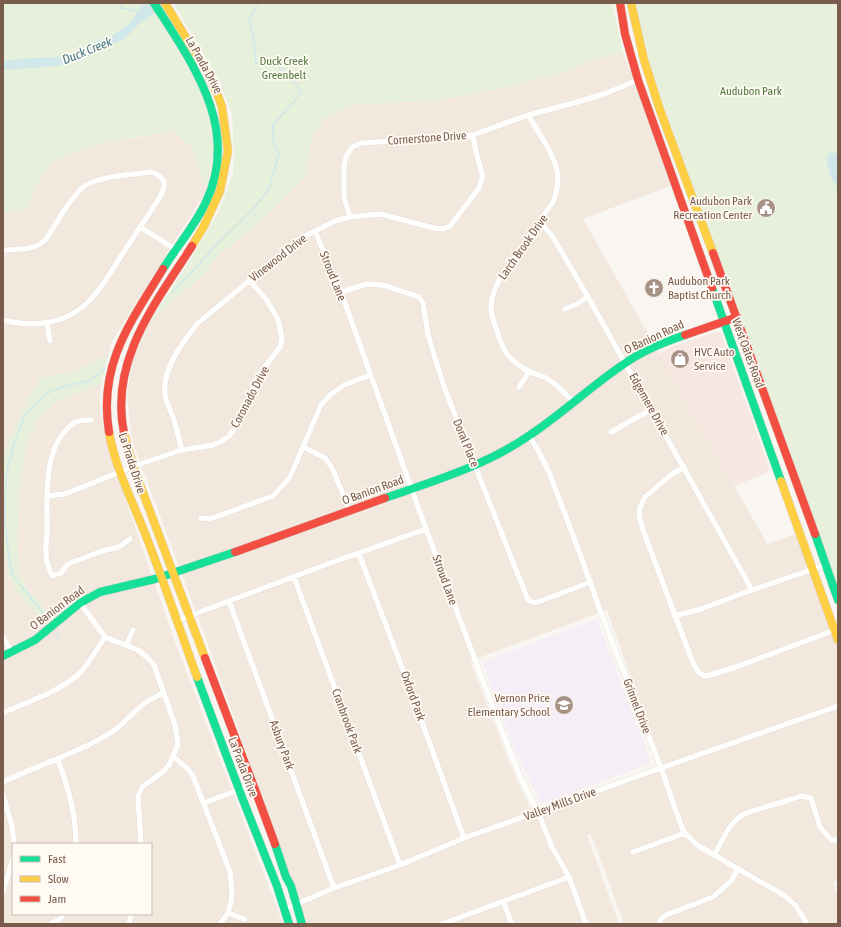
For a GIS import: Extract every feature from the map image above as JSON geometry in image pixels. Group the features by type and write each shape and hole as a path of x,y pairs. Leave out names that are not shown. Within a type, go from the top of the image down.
{"main road":[{"name":"La Prada Drive","path":"154,3 202,82 214,111 218,132 217,168 213,187 200,214 129,322 114,357 106,400 110,438 176,622 289,924"},
{"name":"La Prada Drive","path":"165,3 214,85 223,108 228,136 229,155 226,171 216,204 207,223 144,322 130,350 120,396 124,437 133,466 188,616 254,784 302,924"},
{"name":"West Oates Road","path":"620,3 627,41 638,80 759,420 836,630 838,640"},
{"name":"West Oates Road","path":"631,3 644,60 660,110 737,317 838,600"},
{"path":"644,60 643,71 638,80 646,83 650,87 660,110"},
{"name":"O Banion Road","path":"3,656 35,640 80,603 100,592 160,577 264,543 450,476 504,452 529,436 625,363 666,341 737,317"},
{"path":"759,420 773,419"},
{"path":"781,480 794,475"}],"street":[{"name":"Cornerstone Drive","path":"350,217 344,197 344,180 346,157 352,147 362,143 460,137 473,134 528,115 574,104 638,80"},
{"name":"Larch Brook Drive","path":"528,115 555,164 558,176 557,190 553,202 500,278 493,292 491,307 492,318 506,354 529,372 546,378 574,402"},
{"name":"Vinewood Drive","path":"182,450 165,393 167,377 170,365 177,350 198,323 301,238 335,221 350,217 380,214 434,228 443,229 450,226 479,188 482,179 482,172 476,152 473,134"},
{"path":"3,250 32,248 41,244 79,192 97,180 152,172 158,174 163,180 165,188 160,197 104,284 91,300 73,313 47,323 35,325 18,324 3,320"},
{"name":"Edgemere Drive","path":"540,222 553,237 588,297 752,590"},
{"path":"140,227 186,256"},
{"name":"Stroud Lane","path":"315,231 340,292 426,529 501,729 521,779 538,812 552,847 569,877 586,924"},
{"name":"Coronado Drive","path":"47,496 66,494 133,466 182,450 213,445 229,436 240,421 258,376 280,346 282,339 278,319 266,299 249,280"},
{"name":"Doral Place","path":"340,292 367,284 383,285 419,297 423,303 428,335 444,387 528,600 535,603 591,582"},
{"path":"565,309 588,297"},
{"path":"47,323 50,341"},
{"path":"519,387 529,372"},
{"path":"201,518 210,519 273,496 290,477 321,404 330,395 344,385 370,375"},
{"path":"611,432 652,409"},
{"path":"91,420 74,422 61,437 50,463 47,496 48,533 46,553 52,576 61,573 68,564 102,551 119,547 130,539"},
{"name":"Grinnel Drive","path":"529,436 549,472 591,582 601,613 661,768 675,811 685,833 697,845 785,896 796,906 807,924"},
{"path":"303,447 325,458 332,468 350,511"},
{"path":"684,467 672,474 645,498 640,507 639,515 674,616 693,663 699,673 705,676 717,673 836,630"},
{"path":"176,622 188,616 426,529"},
{"name":"Oxford Park","path":"359,554 464,838"},
{"path":"674,616 698,610 752,590 826,566"},
{"name":"Cranbrook Park","path":"294,577 400,865"},
{"name":"Asbury Park","path":"230,601 334,888"},
{"path":"80,603 104,637 138,650 154,665 177,735 178,745 174,757 164,771 142,787 138,796 140,843"},
{"path":"126,646 133,630"},
{"path":"3,637 12,652"},
{"path":"3,713 42,696 68,682 80,673 104,637"},
{"path":"3,782 29,770 58,760 113,732 140,706 163,693"},
{"name":"Valley Mills Drive","path":"284,909 334,888 400,865 464,838 838,706"},
{"path":"174,757 180,761 193,776 230,872 232,892 228,913 220,924"},
{"path":"58,760 72,802 75,818 76,843"},
{"path":"204,803 254,784"},
{"path":"3,795 12,826 14,843"},
{"path":"714,855 729,828 739,817 749,812 801,796 811,798 823,831 831,840 838,840"},
{"path":"633,852 685,833"},
{"path":"3,892 12,861"},
{"path":"660,924 660,920 666,915 713,897 731,881 738,869"},
{"path":"442,924 569,877"},
{"path":"503,901 512,924"},
{"path":"228,913 244,919"},
{"path":"51,924 60,919 62,915"}],"shaded area":[{"path":"623,52 672,185 583,219 766,542 768,544 795,534 838,648 838,880 833,882 838,898 838,924 624,924 590,834 587,835 619,924 307,924 205,636 132,440 127,394 133,358 147,326 161,311 201,277 220,254 259,223 306,177 312,136 325,118 351,105 440,100 512,86 574,69 582,63","holes":["607,610 664,769 534,816 513,772 470,661"]},
{"path":"173,131 191,146 207,189 111,343 101,384 100,411 109,452 175,642 283,924 3,924 3,214 26,209 46,168 59,158 89,146"},
{"path":"717,331 721,333 770,470 764,474 734,486 659,354 672,347"},
{"name":"Vernon Price Elementary School","path":"597,619 651,763 542,804 514,748 482,662"}],"green space":[{"path":"3,3 150,3 201,90 207,107 214,147 207,189 191,146 172,131 124,139 88,147 72,153 58,160 47,168 26,209 3,214"},
{"name":"Duck Creek Greenbelt","path":"173,3 612,3 623,52 582,63 574,69 512,86 440,100 352,105 325,118 312,136 306,177 259,223 220,254 201,277 161,311 147,326 189,262 219,211 233,173 234,154 232,115 219,79"},
{"name":"Audubon Park","path":"635,3 838,3 838,593 796,476 792,455 772,407 659,92 651,67"},
{"path":"108,355 101,384 59,400 38,419 26,445 20,486 17,541 20,574 28,590 51,616 43,622 18,594 9,576 3,548 3,453 29,397 40,378 75,371"}],"water":[{"name":"Duck Creek","path":"146,3 169,3 139,24 125,38 79,61 56,66 3,70 3,61 62,57 101,39 110,37 130,23 140,7"},
{"path":"828,153 838,153 838,188 829,172 827,163"}],"waterway":[{"path":"120,3 122,8 139,11"},
{"path":"172,293 219,242 253,209 269,189 279,153 273,140 273,125 296,99 301,90 276,64 271,61 267,66 256,63 254,39 249,20 258,3"},
{"path":"48,621 13,576 9,558 5,523 6,475 14,443 25,415 44,395 61,387 89,381 105,369"},
{"path":"56,634 59,639"}],"traffic: fast":[{"path":"154,3 183,49 207,97 215,122 218,148 215,175 202,211 163,269"},
{"path":"712,288 781,481"},
{"path":"385,498 476,465 511,447 540,428 631,359 653,347 685,335"},
{"path":"815,534 838,600"},
{"path":"3,656 35,640 80,603 100,592 155,579 235,552"},
{"path":"197,677 277,886 289,924"},
{"path":"275,844 286,877 291,886 302,924"}],"traffic: slow":[{"path":"165,3 208,74 217,93 222,107 228,151 220,191 203,228 192,246"},
{"path":"631,3 644,60 660,110 713,253"},
{"path":"109,432 115,459 153,553 197,677"},
{"path":"124,433 133,466 205,658"},
{"path":"781,481 838,640"}],"traffic: jam":[{"path":"620,3 625,34 638,80 712,288"},
{"path":"124,433 121,406 123,381 129,357 151,311 192,246"},
{"path":"713,253 815,534"},
{"path":"109,432 107,408 108,386 113,365 129,327 163,269"},
{"path":"685,335 737,317"},
{"path":"235,552 385,498"},
{"path":"205,658 275,844"}],"place":[{"name":"Audubon Park Recreation Center","path":"766,208"},
{"name":"Audubon Park Baptist Church","path":"654,288"},
{"name":"HVC Auto Service","path":"680,359"},
{"name":"Vernon Price Elementary School","path":"564,705"}]}
